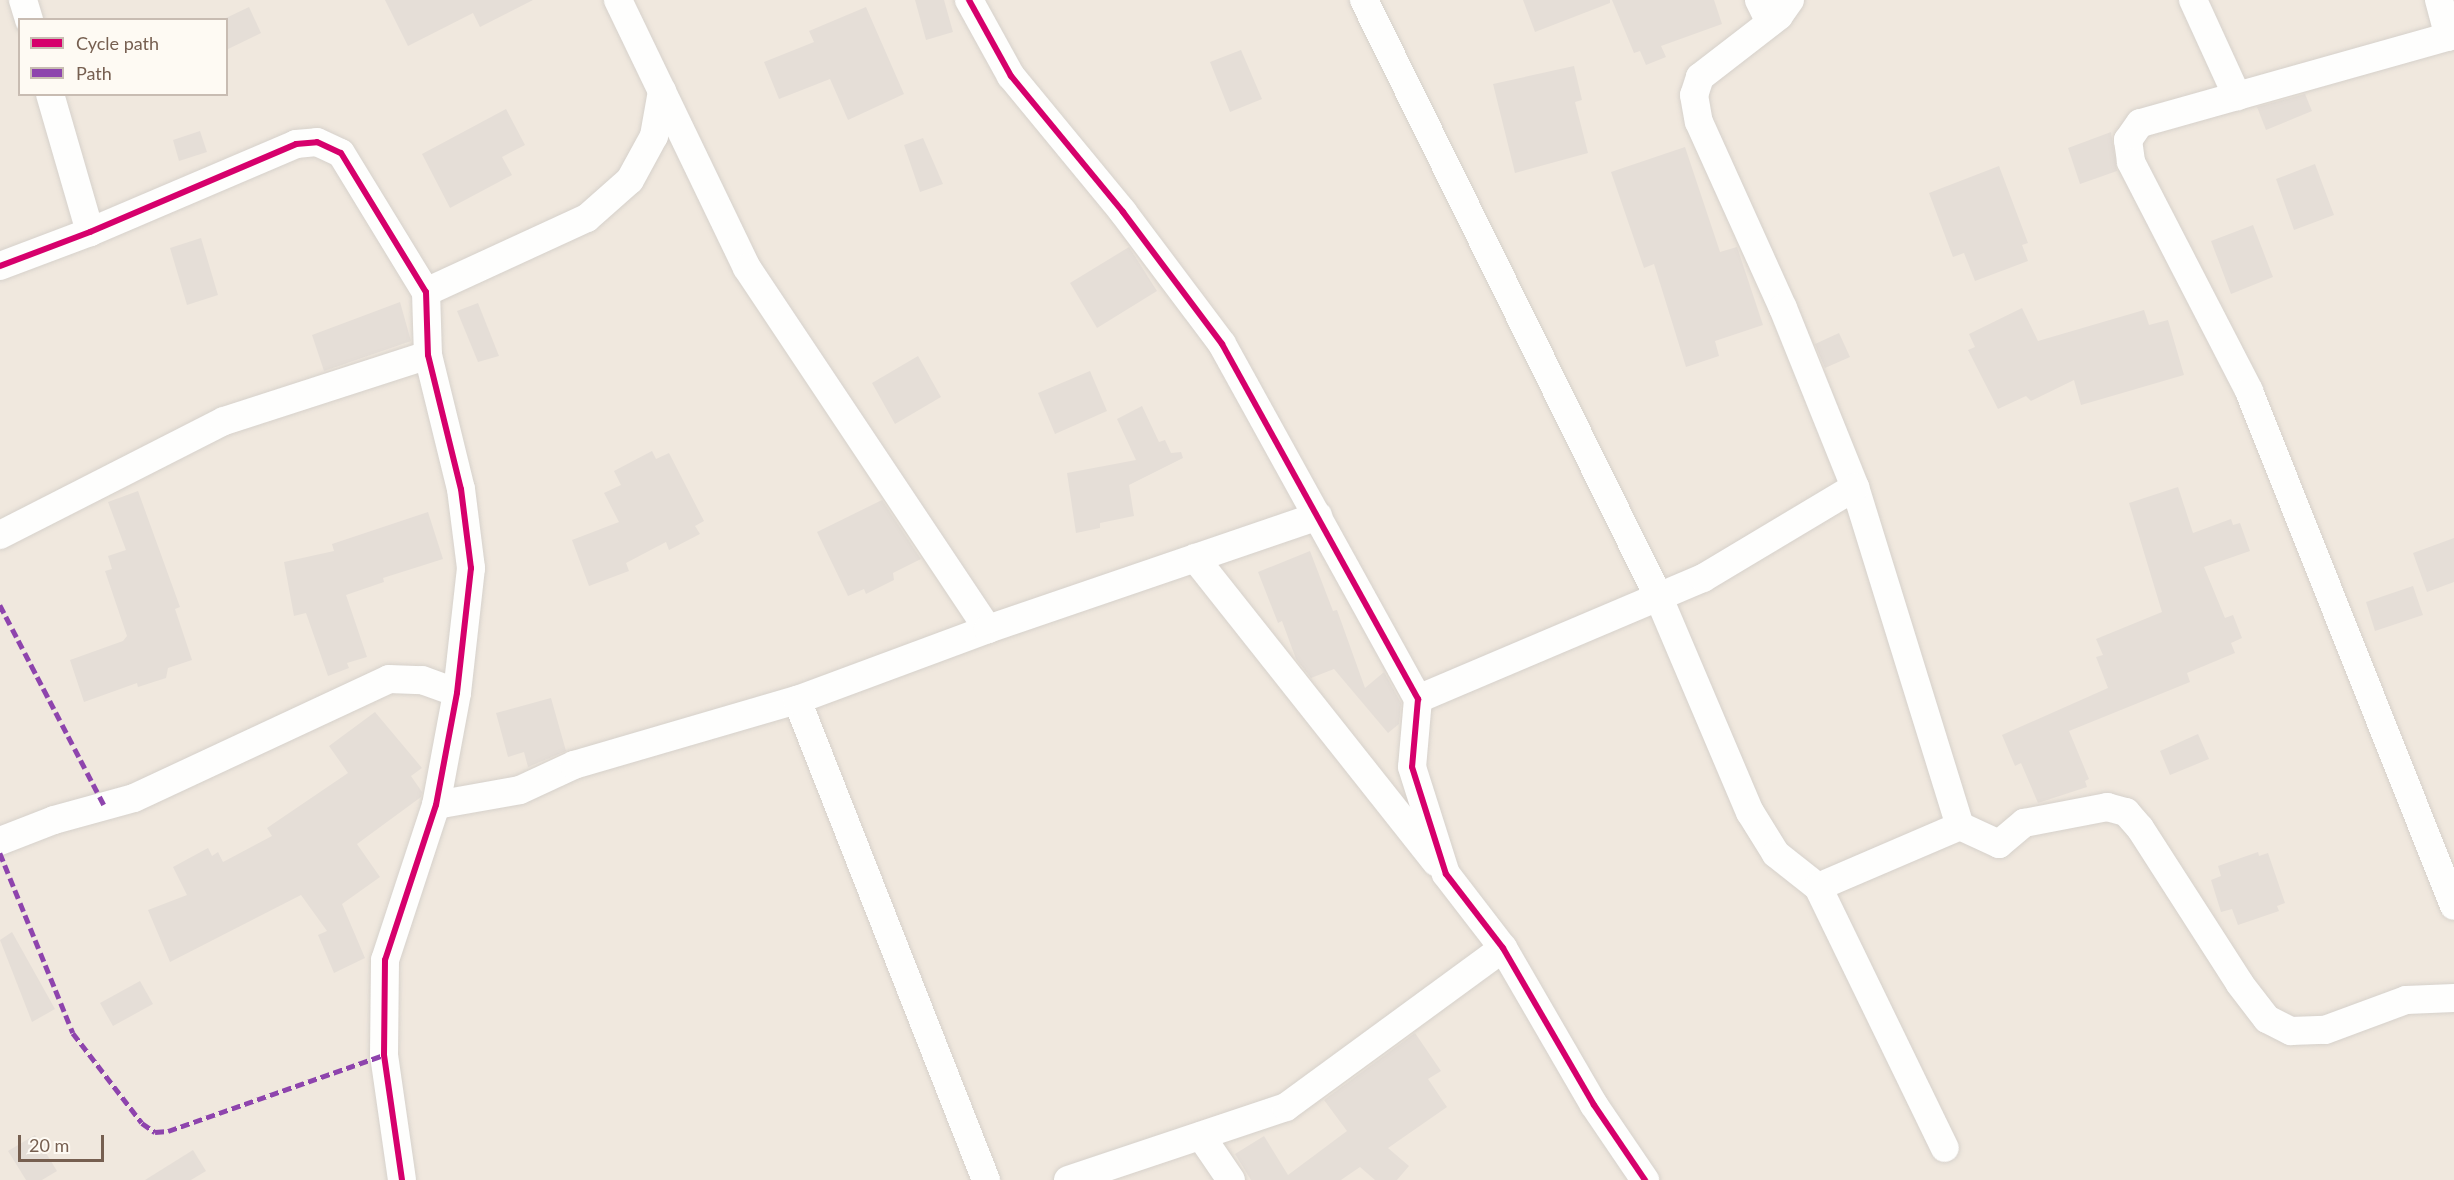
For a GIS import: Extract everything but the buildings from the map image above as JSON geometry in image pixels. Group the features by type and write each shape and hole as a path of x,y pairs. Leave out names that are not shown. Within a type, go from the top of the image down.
{"street":[{"path":"23,0 28,18"},
{"path":"618,0 747,268 988,629"},
{"path":"969,0 1011,76 1123,212 1222,344 1418,699 1412,767 1446,874"},
{"path":"1364,0 1659,598 1750,812 1776,855 1818,887 1946,1148"},
{"path":"1790,0 1765,11 1700,77 1695,95 1700,122 1783,308 1854,487 1960,826 1999,844 2024,823 2108,807 2126,812 2240,984 2267,1019 2291,1031 2325,1030 2406,1000 2454,998"},
{"path":"2193,0 2237,96"},
{"path":"2439,0 2451,36 2140,123 2128,140 2131,162 2249,391 2454,906"},
{"path":"426,292 587,218 630,180 654,136 662,91"},
{"path":"52,96 90,232"},
{"path":"0,266 90,232 296,144 318,142 341,153 426,292 428,355 461,489 471,568 457,693 436,805 384,960 384,1055 402,1180"},
{"path":"0,535 224,421 428,355"},
{"path":"1418,699 1703,578 1854,487"},
{"path":"436,805 520,790 574,765 796,700 988,629 1318,516"},
{"path":"1195,558 1503,948 1594,1106 1645,1180"},
{"path":"0,842 54,820 134,798 389,680 422,680 457,693"},
{"path":"796,700 986,1180"},
{"path":"1818,887 1960,826"},
{"path":"1068,1180 1286,1107 1503,948"},
{"path":"1201,1136 1230,1180"}],"shaded area":[{"path":"0,0 2454,0 2454,1180 0,1180"}],"marked path":[{"path":"0,605 105,807"},
{"path":"0,853 73,1033 142,1123 155,1132 168,1131 384,1055"}],"cycle path":[{"path":"969,0 1011,76 1123,212 1222,344 1418,699 1412,767 1446,874 1503,948 1594,1105 1645,1180"},
{"path":"0,266 90,232 296,144 317,142 341,153 426,292 428,355 461,489 471,568 457,693 436,805 385,960 384,1055 402,1180"}]}
